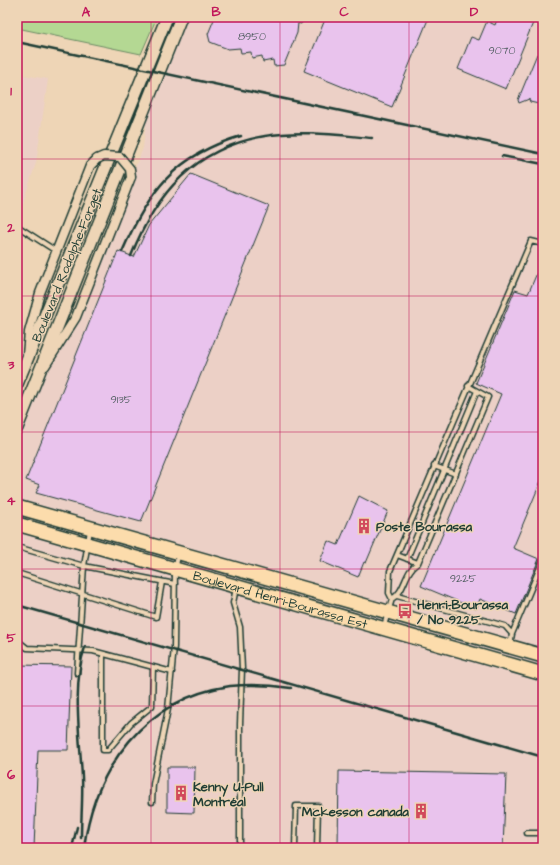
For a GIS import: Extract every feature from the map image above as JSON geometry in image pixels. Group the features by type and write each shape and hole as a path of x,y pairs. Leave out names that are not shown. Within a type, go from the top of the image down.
{"main road":[{"name":"Boulevard Henri-Bourassa Est","path":"17,507 90,529 330,595 387,613 511,641 543,656"},
{"name":"Boulevard Henri-Bourassa Est","path":"17,524 86,545 236,586 543,674"}],"street":[{"name":"Boulevard Rodolphe-Forget","path":"17,384 167,17"},
{"name":"Boulevard Rodolphe-Forget","path":"17,428 34,381 181,17"},
{"name":"Boulevard Rodolphe-Forget","path":"27,358 27,346 32,320 40,293 90,166 96,159 104,156 120,157 130,169 131,177 76,317 55,352 34,381"}],"lane":[{"path":"17,226 56,251"},
{"path":"392,599 389,592 390,571 468,386 531,241 543,244"},
{"path":"383,629 392,599 397,596 412,566 418,564 488,397 468,386"},
{"path":"407,559 477,391"},
{"path":"434,466 456,474"},
{"path":"77,673 80,651 84,566 86,545 90,529"},
{"path":"17,547 84,566 175,584"},
{"path":"152,802 152,784 167,717 172,672 174,647 175,570 179,553"},
{"path":"397,555 418,564"},
{"path":"511,641 543,560"},
{"path":"17,573 156,616 162,582"},
{"path":"236,586 233,603 240,627 242,669 240,724 240,848"},
{"path":"397,596 505,626 511,641"},
{"path":"17,640 27,648 103,654 172,672"},
{"path":"103,654 103,750 108,750 131,723 152,706 153,667"},
{"path":"295,848 296,806 318,806 317,848"},
{"path":"527,833 543,833"}],"shaded area":[{"path":"179,17 543,17 543,848 17,848 17,428 34,381 81,305 143,148 149,98"},
{"path":"17,74 48,79 36,163 17,221"}],"green space":[{"path":"17,17 157,17 141,54 17,28"}],"building":[{"path":"215,17 304,17 301,24 298,23 297,33 284,65 274,66 273,60 263,62 262,56 252,58 251,52 241,53 240,48 228,49 210,42 208,34"},
{"path":"326,17 429,17 392,107 304,71"},
{"path":"498,17 535,18 506,89 458,69 471,37 479,40 487,21 495,25"},
{"path":"537,54 543,56 543,105 530,102 529,99 519,103 518,100"},
{"path":"191,174 269,206 141,522 36,493 40,485 26,480 118,251 134,257 149,225"},
{"path":"537,273 543,276 543,476 513,548 539,559 516,614 480,599 476,609 421,586 501,394 476,383 515,290 528,294"},
{"name":"Poste Bourassa","path":"359,496 388,511 366,563 364,562 358,577 320,561 328,541 338,545"},
{"path":"17,665 71,666 68,750 38,750 34,848 17,848"},
{"name":"Kenny U-Pull Montréal","path":"167,767 195,767 194,813 167,812"},
{"name":"Mckesson canada","path":"339,771 506,774 503,848 338,848"}],"railway":[{"path":"17,42 543,154"},
{"path":"131,256 141,233 153,212 166,194 181,177 198,163 218,151 240,142 278,134 318,134 372,138"},
{"path":"122,252 142,211 166,179 181,165 198,154 218,144 241,136"},
{"path":"502,156 543,164"},
{"path":"17,605 543,757"},
{"path":"81,838 82,785 78,694 81,662 85,647"},
{"path":"84,848 90,818 99,790 112,764 129,741 150,721 173,705 200,693 230,686 246,685 291,688"},
{"path":"72,848 77,827"}],"place":[{"name":"Poste Bourassa","path":"364,526"},
{"name":"Henri-Bourassa / No 9225","path":"405,611"},
{"name":"Kenny U-Pull Montréal","path":"181,793"},
{"name":"Mckesson canada","path":"421,811"}]}
